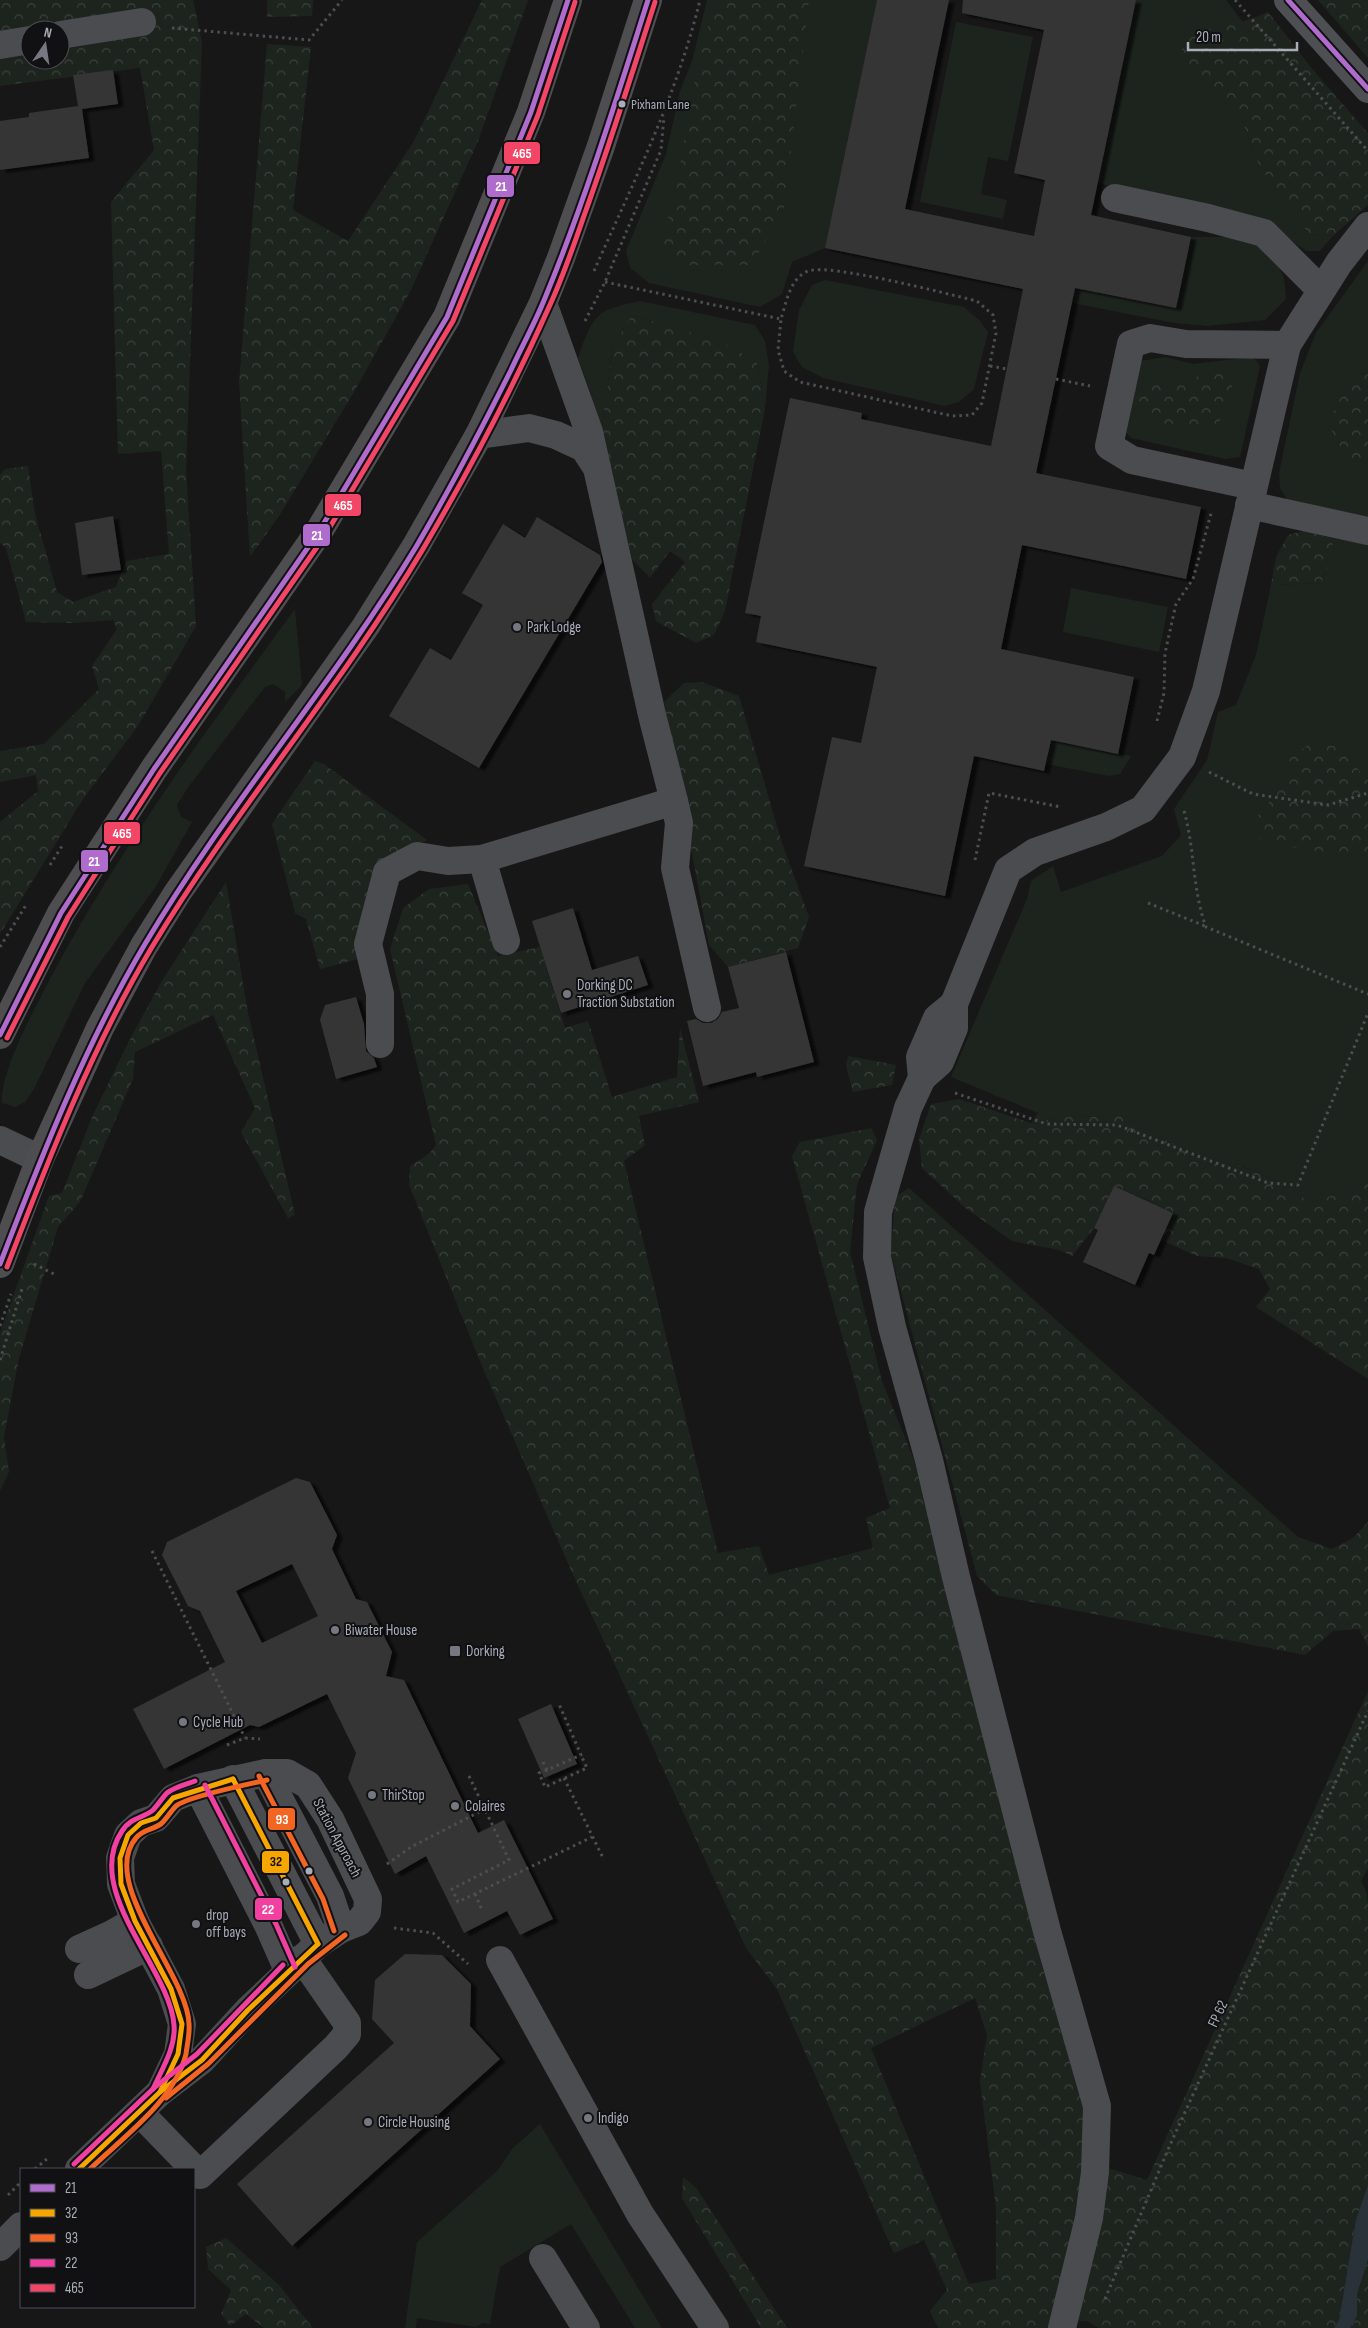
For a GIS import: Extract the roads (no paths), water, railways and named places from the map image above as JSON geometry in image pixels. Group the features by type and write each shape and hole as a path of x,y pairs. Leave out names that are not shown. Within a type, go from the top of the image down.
{"highway":[{"path":"0,1035 61,913 154,769 318,533 447,317 531,112 568,0"},
{"path":"0,1264 40,1158 100,1028 144,946 178,892 366,626 416,546 479,435 543,303 601,146 648,0"}],"main road":[{"path":"1288,0 1368,89"}],"street":[{"path":"70,33 142,22"},
{"path":"0,45 20,42"},
{"path":"1115,198 1208,218 1264,233 1321,290"},
{"path":"1062,2328 1089,2218 1095,2172 1098,2106 1047,1930 956,1577 929,1460 892,1326 877,1257 878,1212 908,1108 922,1078 920,1057 945,1011 1008,870 1035,852 1106,827 1143,809 1182,757 1206,691 1287,345 1321,290 1368,226"},
{"path":"543,303 589,432 598,469 652,715 680,823 675,868 707,1008"},
{"path":"1287,345 1186,344 1150,338 1131,344 1109,446 1132,460 1368,530"},
{"path":"479,435 529,428 556,434 584,448 598,469"},
{"path":"380,1044 380,994 368,944 387,872 417,856 448,861 482,859 674,801"},
{"path":"482,859 506,941"},
{"path":"0,1140 40,1158"},
{"path":"266,1773 330,1896 341,1929"},
{"name":"Station Approach","path":"80,2168 160,2092 202,2060 303,1957 341,1929 359,1922 367,1912 368,1899 330,1819 308,1786 287,1773 266,1773 198,1788 173,1798 156,1818 141,1823 128,1835 120,1858 121,1884 135,1921 171,1989 182,2024 178,2054 160,2092"},
{"path":"195,2170 200,2175 329,2054 347,2034 347,2023 303,1957 233,1779"},
{"path":"198,1788 269,1927 303,1957"},
{"path":"79,1949 135,1921"},
{"path":"88,1975 149,1946"},
{"path":"500,1960 640,2214 715,2328"},
{"path":"139,2112 193,2168"},
{"path":"0,2247 20,2227"},
{"path":"543,2258 586,2328"}],"place":[{"name":"Pixham Lane","path":"622,104"},
{"name":"Park Lodge","path":"517,627"},
{"name":"Dorking DC Traction Substation","path":"567,994"},
{"name":"Biwater House","path":"335,1630"},
{"name":"Dorking","path":"455,1651"},
{"name":"Cycle Hub","path":"183,1722"},
{"name":"ThirStop","path":"372,1795"},
{"name":"Colaires","path":"455,1806"},
{"name":"drop off bays","path":"196,1924"},
{"name":"Indigo","path":"588,2118"},
{"name":"Circle Housing","path":"368,2122"}]}
